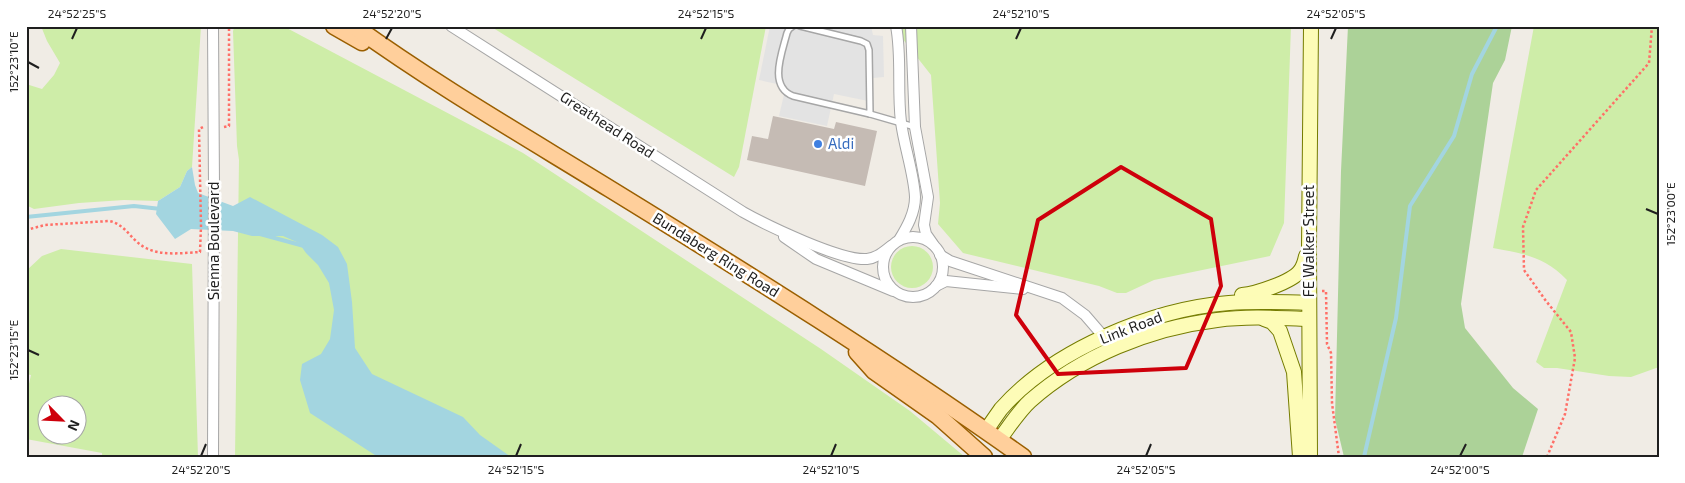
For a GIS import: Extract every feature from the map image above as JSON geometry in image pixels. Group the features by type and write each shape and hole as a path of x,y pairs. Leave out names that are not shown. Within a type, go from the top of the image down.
{"main road":[{"name":"Bundaberg Ring Road","path":"334,26 403,61"},
{"name":"Bundaberg Ring Road","path":"354,26 403,61 838,332 986,430 1023,457"},
{"name":"FE Walker Street","path":"1310,457 1311,26"},
{"path":"1181,310 1209,299 1255,294 1296,275 1304,264 1309,246"},
{"name":"Link Road","path":"1000,440 1017,416 1037,396 1131,326 1181,310 1228,303 1309,303"},
{"path":"1261,318 1272,322 1280,331 1294,372 1300,457"},
{"name":"Link Road","path":"986,430 1001,409 1032,381 1070,355 1189,324 1217,320 1261,318 1309,319"},
{"path":"838,332 874,371 938,416 984,457"}],"street":[{"name":"Sienna Boulevard","path":"213,26 213,457"},
{"name":"Greathead Road","path":"451,26 816,258 906,296"},
{"path":"896,26 898,42 898,100 915,198 910,219 885,255 883,265 884,276 889,285 896,292 906,296 922,296 935,286 946,281 1044,292"},
{"path":"911,26 914,127 928,197 924,225 926,234 940,255 942,271 935,286"},
{"name":"Greathead Road","path":"763,223 852,258 867,259 878,256 895,243 908,237 925,239 933,244"},
{"path":"940,255 950,261 1062,298 1085,315 1107,344"}],"lane":[{"path":"793,26 787,33 778,73 779,83 785,92 793,96 870,114 914,127"},
{"path":"800,26 867,44 869,50 870,114"}],"path":[{"path":"226,127 229,126 229,26"},
{"path":"1547,457 1565,414 1575,358 1571,332 1524,270 1523,227 1536,190 1649,63 1652,26"},
{"path":"26,230 45,225 109,221 119,224 147,249 168,253 200,252 199,129 203,127"},
{"path":"1321,291 1326,291 1327,344 1331,353 1332,403 1339,457"}],"highlighted area":[{"path":"1121,167 1211,219 1221,286 1186,368 1058,374 1016,315 1038,220"}],"green space":[{"path":"41,26 201,26 192,167 187,171 180,187 158,201 124,200 34,209 26,205 26,84 42,89 54,75 60,63 47,41"},
{"path":"235,26 283,26 523,153 821,349 910,411 965,457 235,457 239,160 233,31"},
{"path":"490,26 766,26 739,167 734,177"},
{"path":"891,26 1291,26 1284,223 1270,256 1154,280 1126,293 1117,293 1099,286 963,253 938,224 940,203 931,75"},
{"path":"1348,26 1512,26 1505,60 1493,83 1461,304 1465,328 1513,388 1538,409 1522,457 1344,457 1335,419 1341,171"},
{"path":"1534,26 1659,26 1659,367 1631,377 1544,368 1536,362 1567,280 1550,266 1533,257 1493,248"},
{"path":"912,246 927,252 933,267 927,282 912,288 897,282 891,267 897,252"},
{"path":"61,249 192,264 198,457 102,457 102,453 64,446 88,446 88,396 38,396 38,441 26,439 26,397 31,375 26,374 26,271 42,256"}],"shaded area":[{"path":"770,26 871,26 873,35 883,36 884,77 873,78 873,102 834,94 827,126 779,116 786,86 759,80"}],"water":[{"path":"192,167 198,193 233,206 250,197 322,235 338,247 347,264 355,348 372,374 463,417 480,435 511,457 378,457 310,413 300,380 302,364 321,354 330,339 334,310 329,283 318,265 299,243 283,236 252,236 233,231 191,229 175,239 156,214 158,201 180,187 187,171"}],"building":[{"path":"773,116 834,129 836,122 877,131 865,186 747,160 752,136 768,139"}],"waterway":[{"path":"1364,457 1396,318 1410,206 1454,136 1472,74 1497,26"},
{"path":"26,217 134,206 161,209"},
{"path":"260,234 304,246"}],"place":[{"name":"Aldi","path":"818,144"}]}
